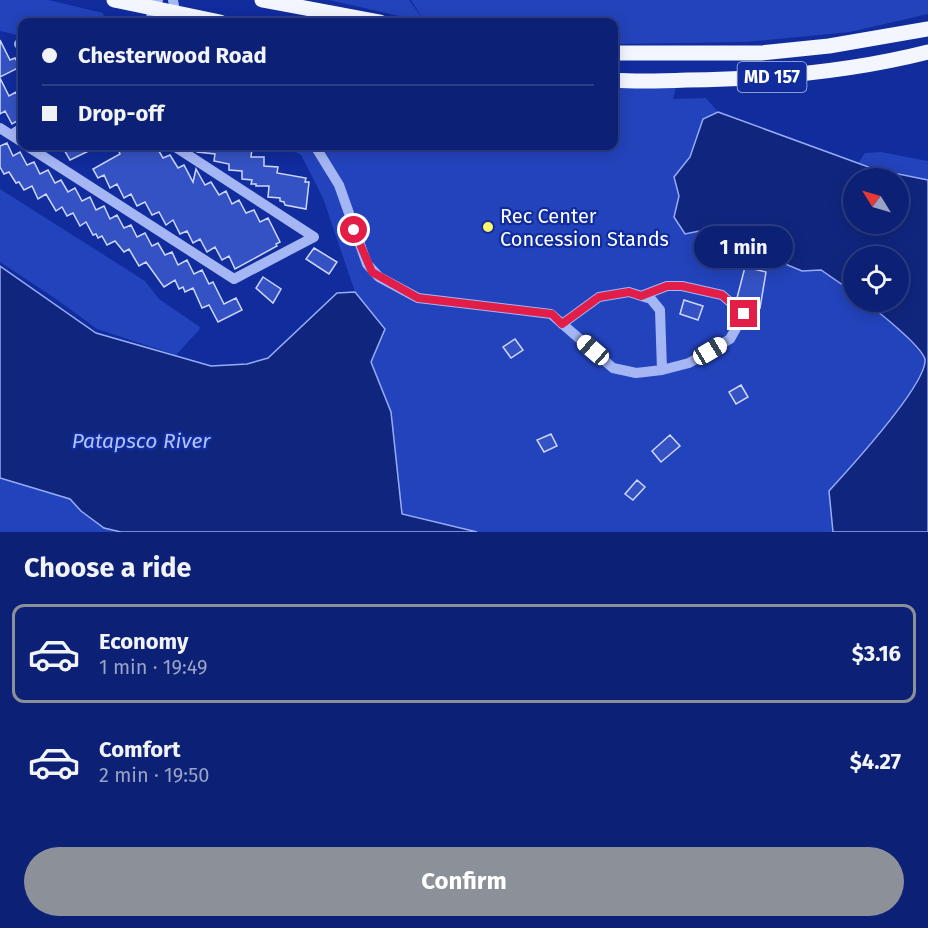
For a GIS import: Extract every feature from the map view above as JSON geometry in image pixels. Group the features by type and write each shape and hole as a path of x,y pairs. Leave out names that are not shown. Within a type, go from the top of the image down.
{"main road":[{"path":"114,0 201,18"},
{"path":"262,0 359,18"},
{"name":"MD 157","path":"618,53 761,53 839,44 928,29"},
{"name":"MD 157","path":"618,80 718,80 839,70 928,52"}],"street":[{"path":"0,128 18,139"},
{"path":"11,135 18,131"},
{"path":"33,150 234,279 314,237 180,150"},
{"path":"317,150 339,185 367,264 379,277 418,298 552,314 613,368 636,374 689,363 730,339 744,314 722,295 682,286 667,286 641,296"},
{"path":"562,324 599,297 629,292 651,299 660,310 662,370"}],"shaded area":[{"path":"0,0 48,0 103,13 104,18 18,18 18,35 0,31"},
{"path":"329,0 409,0 422,18 408,18"},
{"path":"411,0 928,0 928,14 850,32 746,42 618,44 618,18 422,18"},
{"path":"618,86 676,88 673,99 706,98 718,112 703,119 690,157 674,177 679,196 674,217 802,271 821,270 843,285 843,312 878,312 894,324 925,358 927,371 907,403 829,491 833,532 477,532 402,515 391,412 371,362 385,329 355,292 323,198 301,155 292,150 618,150"},
{"path":"881,152 928,161 928,180 909,175 909,168 879,168 858,163 865,153"},
{"path":"0,189 145,281 159,299 200,327 199,330 176,355 97,329 0,262"},
{"path":"0,478 70,499 104,528 121,532 0,532"}],"water":[{"path":"718,112 871,168 843,168 843,234 909,234 909,176 928,180 928,532 833,532 829,491 869,447 901,406 923,371 925,359 922,353 908,337 878,312 909,312 909,246 843,246 843,285 821,270 802,271 704,230 685,234 674,217 679,196 674,177 690,157 703,119"},
{"name":"Patapsco River","path":"0,266 96,333 211,366 247,364 268,358 337,293 355,292 385,329 371,362 391,412 402,514 477,532 121,532 104,528 81,511 70,499 0,478"}],"building":[{"path":"0,40 10,60 15,58 18,68 0,77"},
{"path":"0,78 9,96 16,92 18,95 18,120 12,124 5,111 0,114"},
{"path":"7,143 13,156 20,152 27,165 34,162 40,174 48,170 55,183 61,180 68,192 75,188 82,201 90,197 96,210 104,206 110,219 117,215 124,228 131,225 137,237 145,233 152,246 158,243 165,255 172,252 178,265 187,260 194,274 202,270 209,284 213,282 224,304 236,298 242,310 218,322 209,305 202,308 193,288 185,292 183,287 179,289 175,280 164,287 146,262 139,266 129,249 124,252 115,241 107,245 102,236 98,238 96,234 93,235 86,222 80,226 73,213 67,216 62,207 56,211 46,194 38,199 32,186 24,190 9,172 4,174 0,167 0,146"},
{"path":"64,150 91,150 70,160"},
{"path":"118,150 158,150 163,158 170,155 178,168 184,165 193,182 196,169 205,185 211,182 219,195 226,191 232,204 239,200 246,213 254,210 260,222 268,218 280,242 276,244 277,246 235,269 229,256 222,260 215,247 207,252 200,239 193,243 187,231 180,234 173,220 166,225 159,212 152,215 145,202 137,206 131,194 124,198 117,184 110,188 104,175 98,178 93,169 120,154"},
{"path":"194,150 252,150 251,157 264,157 264,166 278,167 277,173 306,178 305,182 309,182 306,209 285,205 280,198 268,197 269,186 256,186 256,184 251,184 252,180 242,179 242,171 229,170 229,164 214,161 215,154"},
{"path":"314,248 337,262 329,274 306,259"},
{"path":"745,267 766,272 760,308 744,304 737,298"},
{"path":"263,277 281,289 273,303 256,288"},
{"path":"684,300 703,306 698,320 680,314"},
{"path":"515,339 523,350 511,358 503,347"},
{"path":"741,385 748,397 736,404 729,392"},
{"path":"551,434 557,446 544,452 537,440"},
{"path":"670,435 680,446 661,462 652,451"},
{"path":"637,480 645,487 633,500 625,494"}],"place":[{"name":"Rec Center Concession Stands","path":"488,227"}],"route":[{"path":"354,230 372,272 418,298 552,314 562,324 599,297 629,292 641,296 667,286 682,286 722,295 744,314"}]}
